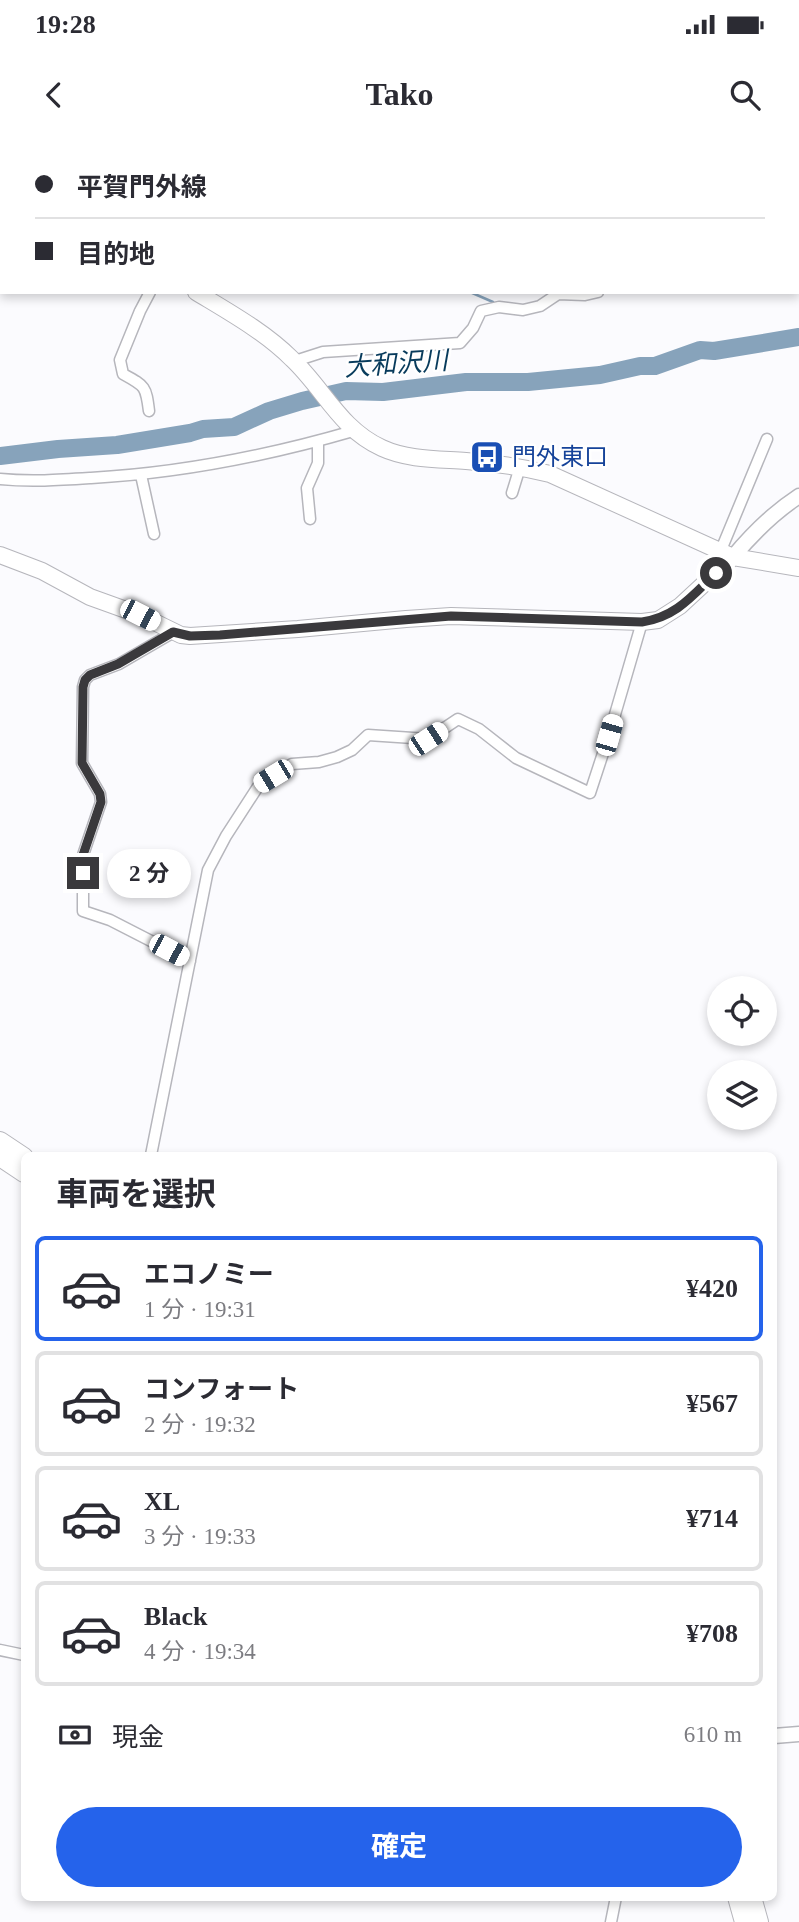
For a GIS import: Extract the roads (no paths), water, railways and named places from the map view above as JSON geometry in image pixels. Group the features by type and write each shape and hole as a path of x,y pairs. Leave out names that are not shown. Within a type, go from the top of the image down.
{"highway":[{"path":"0,1141 21,1155"},
{"path":"0,1157 21,1171"},
{"path":"738,1901 744,1922"},
{"path":"753,1901 759,1922"}],"main road":[{"path":"199,294 261,333 298,364 350,428 384,449 404,455 520,467 550,474 727,554 799,568"},
{"path":"0,555 42,571 90,597 140,615 173,632 190,636 451,616 642,622 658,620 681,606 727,554"}],"street":[{"path":"149,294 120,360 123,374 147,389 149,411"},
{"path":"298,364 323,352 460,343 473,328 481,311 499,307 523,310 540,306 558,294 589,294"},
{"path":"0,479 26,481 141,475 240,460 318,441 350,428"},
{"path":"727,554 767,439"},
{"path":"310,519 307,488 318,463 318,441"},
{"path":"512,493 520,467"},
{"path":"141,475 154,534"},
{"path":"727,554 799,496"},
{"path":"152,1152 208,870 259,785 292,764 319,762 337,757 352,750 368,735 428,739 458,719 479,729 516,758 590,793 642,622"},
{"path":"173,632 85,680 82,763 100,794 101,802 83,855 83,911 110,920 190,961"},
{"path":"0,1650 21,1654"},
{"path":"777,1736 799,1734"},
{"path":"611,1922 615,1901"}],"waterway":[{"path":"475,294 493,302"},
{"name":"大和沢川","path":"0,456 117,445 203,429 234,427 269,411 346,391 383,392 466,382 528,382 600,375 640,366 655,366 700,350 714,351 799,337"}],"place":[{"name":"門外東口","path":"487,457"}]}
